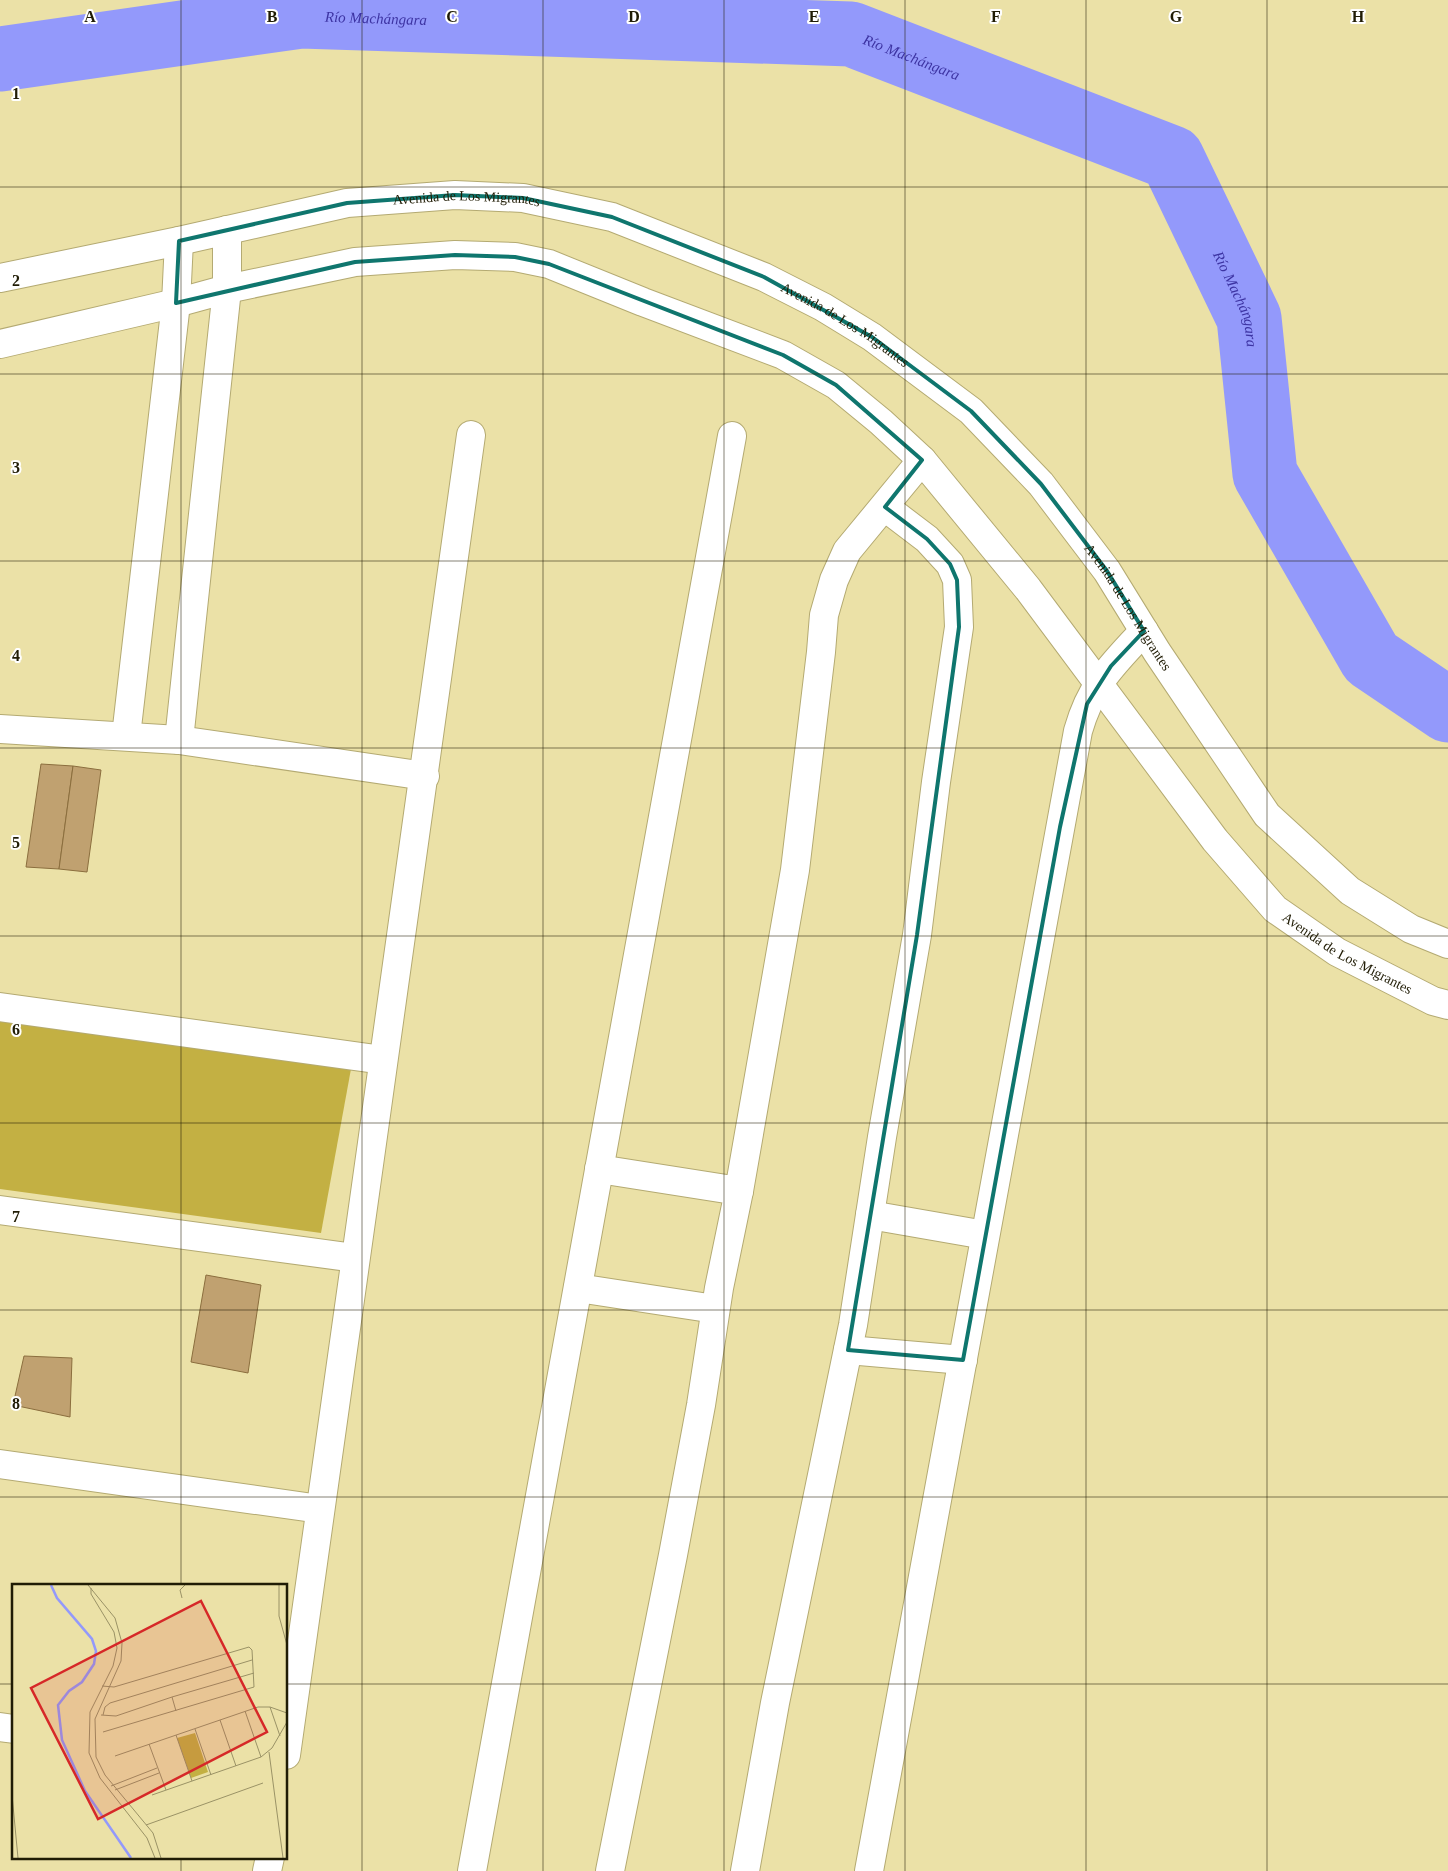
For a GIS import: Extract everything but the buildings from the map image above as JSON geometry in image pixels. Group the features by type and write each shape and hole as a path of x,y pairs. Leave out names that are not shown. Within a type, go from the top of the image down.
{"street":[{"name":"Avenida de Los Migrantes","path":"0,278 179,241 347,203 455,195 523,198 612,217 764,276 823,307 872,337 971,411 1041,484 1107,571 1144,631 1267,815 1350,891 1411,929 1448,944"},
{"path":"179,740 227,289 227,230"},
{"path":"126,736 176,303 179,241"},
{"name":"Avenida de Los Migrantes","path":"0,344 176,303 227,289 364,261 455,255 515,257 549,264 783,355 836,385 881,422 922,460 1028,589 1215,840 1275,909 1337,952 1433,1000 1448,1005"},
{"path":"288,1741 383,1060 425,776 471,435"},
{"path":"472,1871 732,436"},
{"path":"610,1871 692,1452 715,1309 739,1191 795,870 824,615 834,580 847,551 922,460"},
{"path":"744,1871 775,1703 848,1350 917,935 936,782 959,627 957,580 950,564 927,539 885,507"},
{"path":"869,1871 1078,731 1084,711 1098,684 1111,666 1144,631"},
{"path":"0,729 179,740 425,776"},
{"path":"0,1006 383,1060"},
{"path":"599,1169 739,1191"},
{"path":"0,1210 356,1258"},
{"path":"870,1215 985,1235"},
{"path":"578,1288 715,1309"},
{"path":"848,1350 962,1360"},
{"path":"0,1464 320,1509"},
{"path":"268,1871 270,1858"}],"highlighted area":[{"path":"455,195 523,198 612,217 764,277 872,337 971,411 1041,484 1107,571 1144,631 1111,666 1087,704 1060,827 963,1360 848,1350 917,935 959,627 957,580 950,564 927,539 885,507 922,460 836,385 783,355 549,264 515,257 455,255 355,262 176,303 179,241 347,203"}],"shaded area":[{"path":"0,1006 353,1058 321,1233 0,1189"}],"waterway":[{"name":"Río Machángara","path":"0,59 301,16 851,34 1172,158 1249,318 1265,474 1371,658 1448,710"}]}
